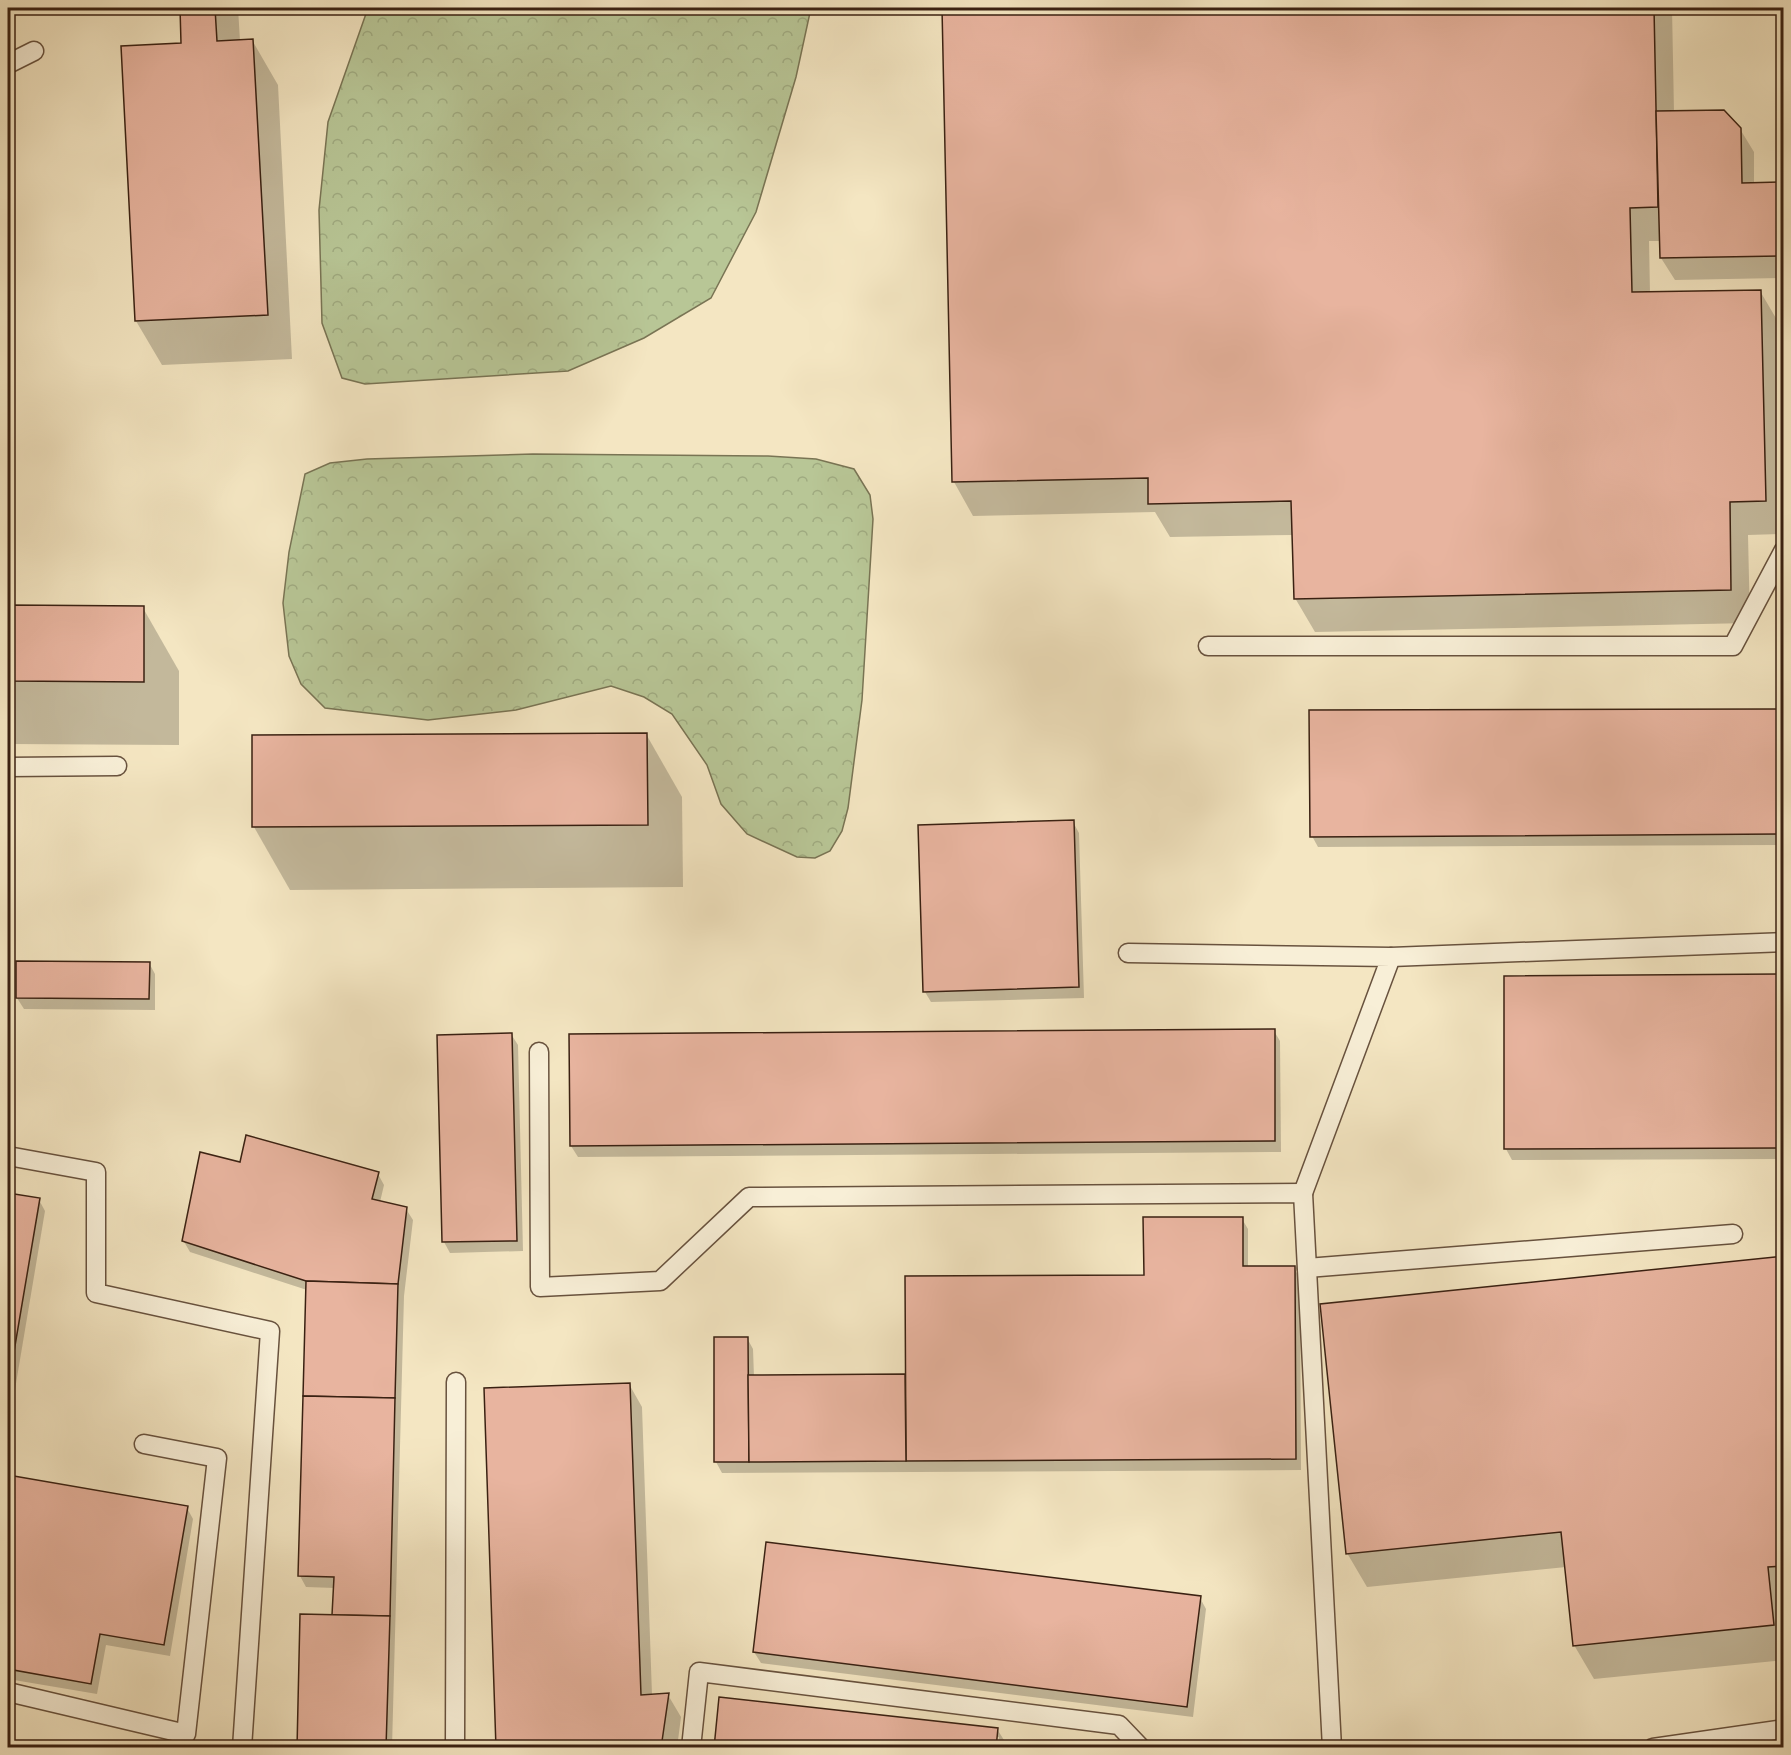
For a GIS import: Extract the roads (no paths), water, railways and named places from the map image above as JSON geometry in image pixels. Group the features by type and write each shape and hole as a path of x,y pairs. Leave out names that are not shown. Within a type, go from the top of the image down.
{"lane":[{"path":"8,64 34,51"},
{"path":"1208,646 1732,646 1784,550"},
{"path":"8,767 117,766"},
{"path":"1128,953 1392,957 1784,942"},
{"path":"1332,1748 1303,1193 1392,957"},
{"path":"539,1052 540,1287 660,1281 749,1197 1303,1193"},
{"path":"8,1156 96,1172 96,1293 270,1331 242,1748"},
{"path":"1307,1268 1733,1234"},
{"path":"455,1748 456,1382"},
{"path":"8,1692 186,1734 217,1458 144,1444"},
{"path":"691,1748 699,1672 1119,1725 1141,1748"},
{"path":"1653,1748 1784,1729"}]}
